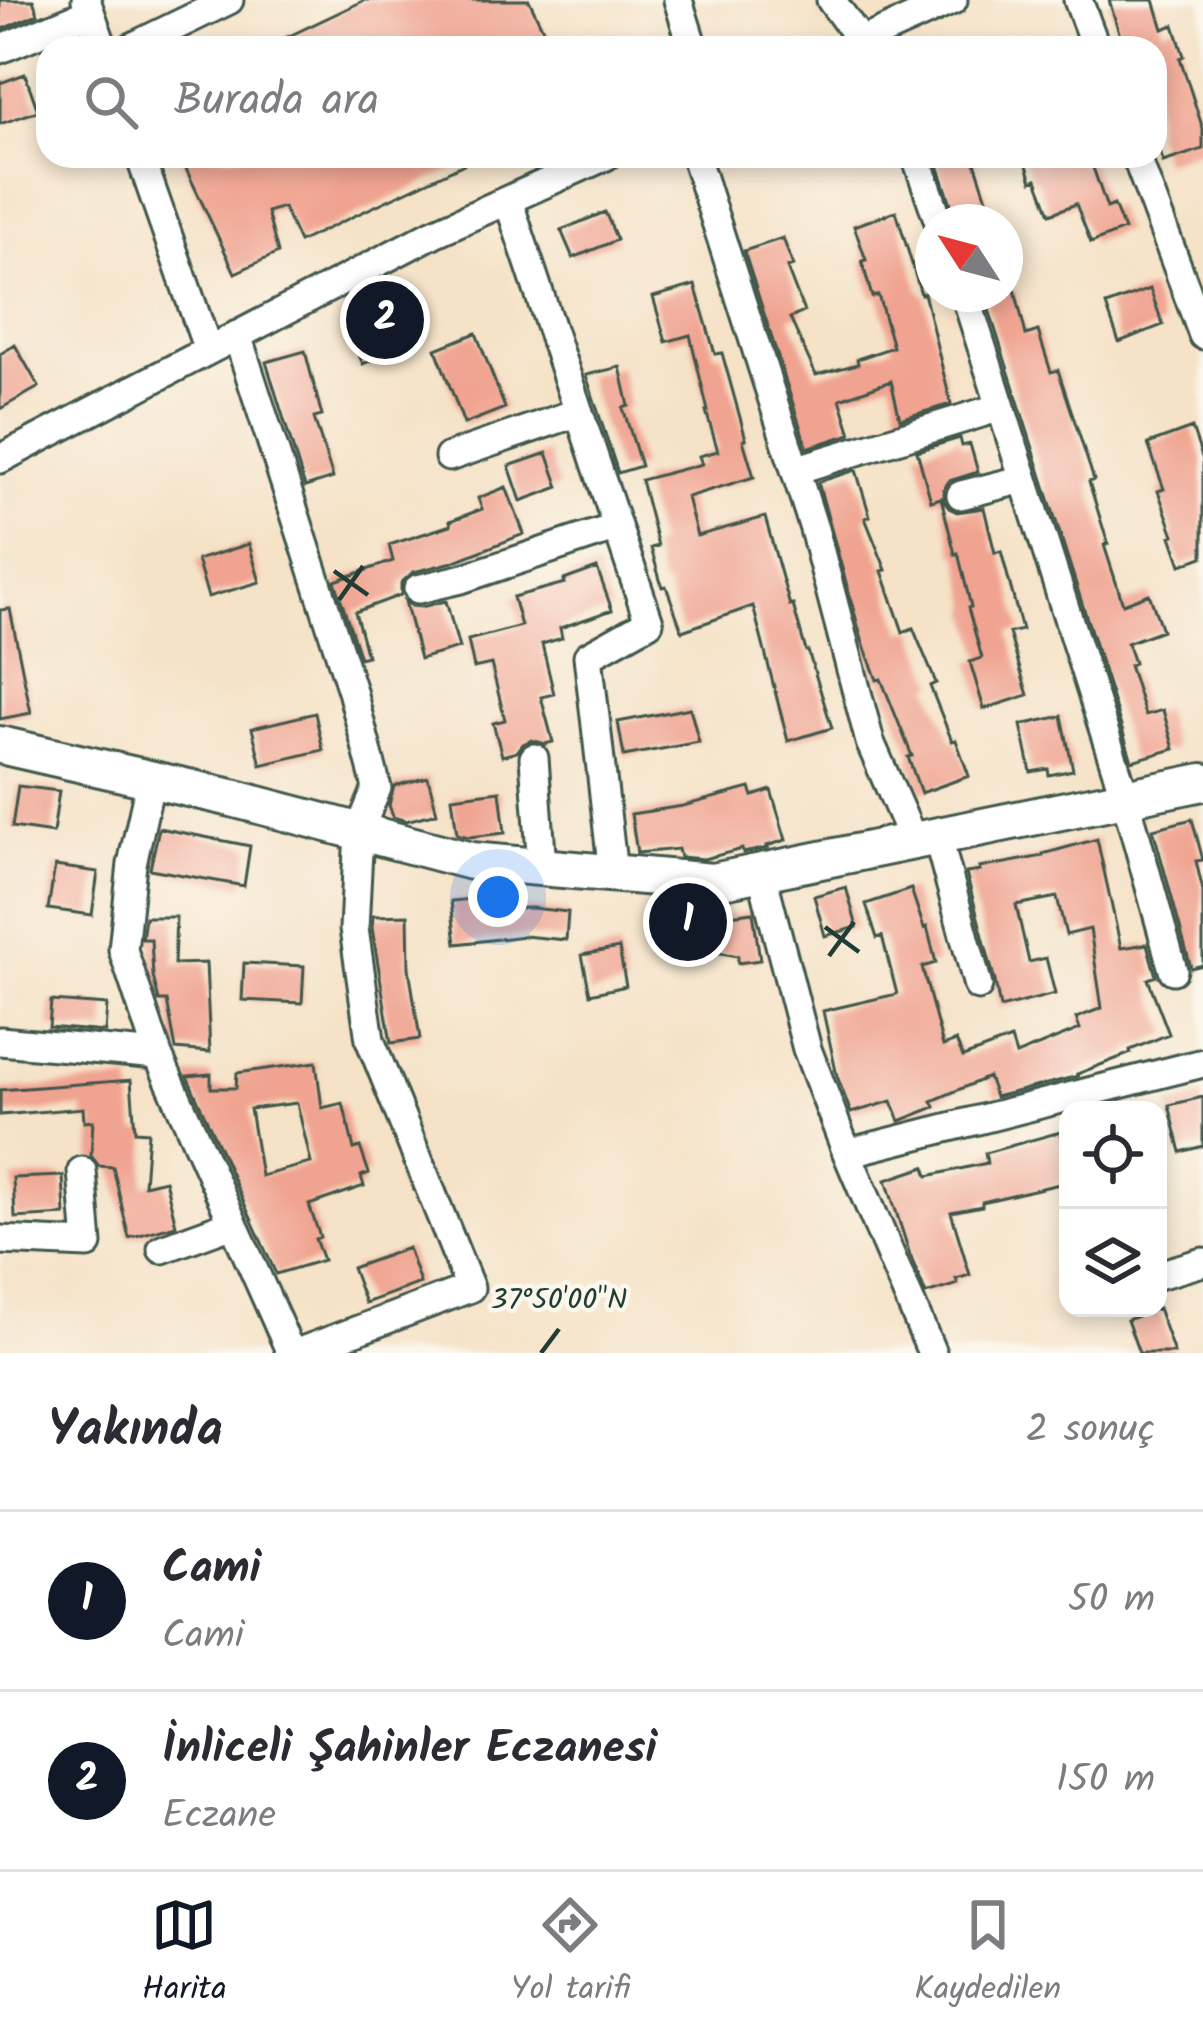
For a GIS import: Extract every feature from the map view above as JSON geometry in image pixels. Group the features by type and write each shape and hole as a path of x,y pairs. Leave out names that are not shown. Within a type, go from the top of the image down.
{"street":[{"path":"155,36 229,0"},
{"path":"678,0 689,36"},
{"path":"831,0 852,36"},
{"path":"879,36 953,0"},
{"path":"1078,0 1092,36"},
{"path":"0,49 88,6 99,36"},
{"path":"144,168 208,350"},
{"path":"0,459 434,233 579,168"},
{"path":"699,168 814,529 870,742 925,837 978,986"},
{"path":"920,168 933,204"},
{"path":"1140,168 1203,335"},
{"path":"508,200 649,622 588,656 614,873"},
{"path":"971,312 1125,797 1173,970"},
{"path":"151,779 132,864 123,950 158,1055 294,1353 362,1342 470,1288 370,1040 354,929 358,831 377,788 352,691 237,335"},
{"path":"795,470 1001,407"},
{"path":"449,457 579,412"},
{"path":"961,495 1024,479"},
{"path":"418,589 617,527"},
{"path":"0,746 151,779 471,861 713,882 1203,782"},
{"path":"534,758 542,867"},
{"path":"761,872 807,1049 932,1353"},
{"path":"0,1041 158,1055"},
{"path":"847,1153 1203,1063"},
{"path":"0,1240 88,1244 82,1172"},
{"path":"162,1249 233,1223"},
{"path":"1167,1272 1203,1262"}],"building":[{"path":"0,0 33,0 38,14 0,30"},
{"path":"365,0 529,0 546,36 289,36"},
{"path":"1109,0 1154,0 1163,29 1174,25 1203,129 1203,149 1167,161 1167,36 1120,36"},
{"path":"25,74 36,112 0,124 0,83"},
{"path":"186,168 456,168 299,242 283,207 267,212 278,253 235,273"},
{"path":"939,168 977,168 989,204 951,204"},
{"path":"1028,168 1093,168 1107,208 1114,205 1124,230 1091,243 1076,204 1050,214 1037,179 1032,181"},
{"path":"896,211 915,274 915,312 929,312 951,404 900,419 891,381 840,399 851,434 807,448 744,251 783,238 793,266 787,268 804,312 790,318 816,375 858,364 857,359 893,347 878,295 872,297 854,226"},
{"path":"605,212 617,240 573,258 561,230"},
{"path":"695,285 715,354 722,353 754,477 687,497 697,536 765,517 832,728 788,741 753,606 682,631 651,548 658,546 641,480 702,464 699,456 718,451 690,335 666,342 653,297"},
{"path":"1150,289 1163,325 1119,342 1106,305"},
{"path":"376,309 395,349 363,364 345,324"},
{"path":"990,312 1020,312 1026,335 1038,331 1051,372 1058,370 1094,480 1089,482 1123,604 1149,594 1162,630 1127,643 1134,663 1129,665 1145,715 1163,710 1174,749 1132,761"},
{"path":"476,333 505,408 464,424 436,349"},
{"path":"15,345 39,387 0,409 0,354"},
{"path":"305,351 322,416 314,418 333,478 305,487 266,362"},
{"path":"620,367 629,406 623,408 641,466 618,473 586,375"},
{"path":"1192,428 1203,460 1203,557 1181,565 1148,444"},
{"path":"960,438 962,446 970,444 978,472 949,481 944,501 957,512 984,508 1022,630 1009,633 1028,695 984,709 970,662 982,658 958,553 941,498 931,501 917,451"},
{"path":"547,453 559,487 521,501 509,466"},
{"path":"856,470 870,516 865,518 903,632 913,628 936,683 930,686 969,776 921,793 908,757 912,756 862,640 818,482"},
{"path":"506,487 524,534 413,572 401,583 401,595 355,612 367,656 360,658 335,581 393,561 389,545 451,525 450,521 482,509 478,498"},
{"path":"249,544 260,582 208,597 197,560"},
{"path":"597,568 612,610 560,628 562,638 542,644 554,694 541,697 553,742 532,740 502,756 493,723 505,720 491,664 474,668 468,640 521,626 513,597 565,583"},
{"path":"405,601 421,607 446,601 459,648 420,659"},
{"path":"10,609 31,713 0,719 0,610"},
{"path":"690,708 699,742 624,756 618,722"},
{"path":"315,713 323,750 261,765 252,728"},
{"path":"1062,716 1073,770 1049,775 1048,769 1031,772 1021,725"},
{"path":"428,777 437,813 406,821 393,817 389,805 394,786"},
{"path":"18,786 59,791 53,833 12,827"},
{"path":"750,788 753,796 771,790 786,840 768,848 704,859 680,857 678,849 637,853 631,814"},
{"path":"500,791 505,833 457,834 452,797"},
{"path":"1192,819 1203,860 1196,861 1203,891 1203,965 1191,968 1153,829"},
{"path":"159,828 250,846 244,886 150,869"},
{"path":"1097,839 1121,948 1147,944 1156,976 1148,979 1169,1034 1078,1076 995,1097 988,1077 900,1121 892,1101 851,1113 837,1076 823,1011 897,994 882,936 877,938 866,904 911,889 936,963 922,967 943,1046 956,1041 963,1057 1011,1039 1016,1055 1080,1029 1076,1018 1102,1008 1090,929 1066,935 1057,897 1016,905 1029,962 1046,958 1055,994 1000,1008 966,873"},
{"path":"55,866 98,872 92,915 48,909"},
{"path":"846,887 857,927 825,936 814,896"},
{"path":"484,898 485,909 568,912 566,940 524,936 456,944 451,901"},
{"path":"660,900 725,904 722,916 753,912 760,960 738,963 738,956 652,941"},
{"path":"408,915 409,968 420,1039 391,1043 373,916"},
{"path":"145,917 176,917 174,964 206,963 210,1052 176,1049 167,1001 159,1001 153,976 151,939 142,939"},
{"path":"619,948 626,986 590,994 582,955"},
{"path":"244,963 304,966 302,1003 242,1000"},
{"path":"51,1001 107,1005 105,1032 49,1027"},
{"path":"316,1062 322,1108 343,1103 354,1149 360,1147 369,1173 361,1176 364,1186 309,1205 323,1260 276,1274 187,1076 211,1074 211,1088 236,1088 237,1073","holes":["297,1103 311,1163 261,1176 250,1109"]},
{"path":"131,1080 135,1131 148,1132 144,1185 165,1180 176,1225 129,1238 113,1167 99,1166 91,1156 93,1121 84,1122 83,1108 0,1115 0,1090"},
{"path":"1203,1097 1203,1146 1181,1152 1169,1105"},
{"path":"1059,1132 1059,1184 951,1212 970,1275 926,1294 886,1180 925,1167 928,1176 987,1163 985,1153"},
{"path":"63,1176 65,1215 15,1218 13,1178"},
{"path":"408,1248 420,1283 365,1303 352,1268"},
{"path":"1161,1317 1174,1353 1139,1353 1127,1320"}],"place":[{"name":"İnliceli Şahinler Eczanesi","path":"385,320"},
{"name":"Cami","path":"688,922"}]}
